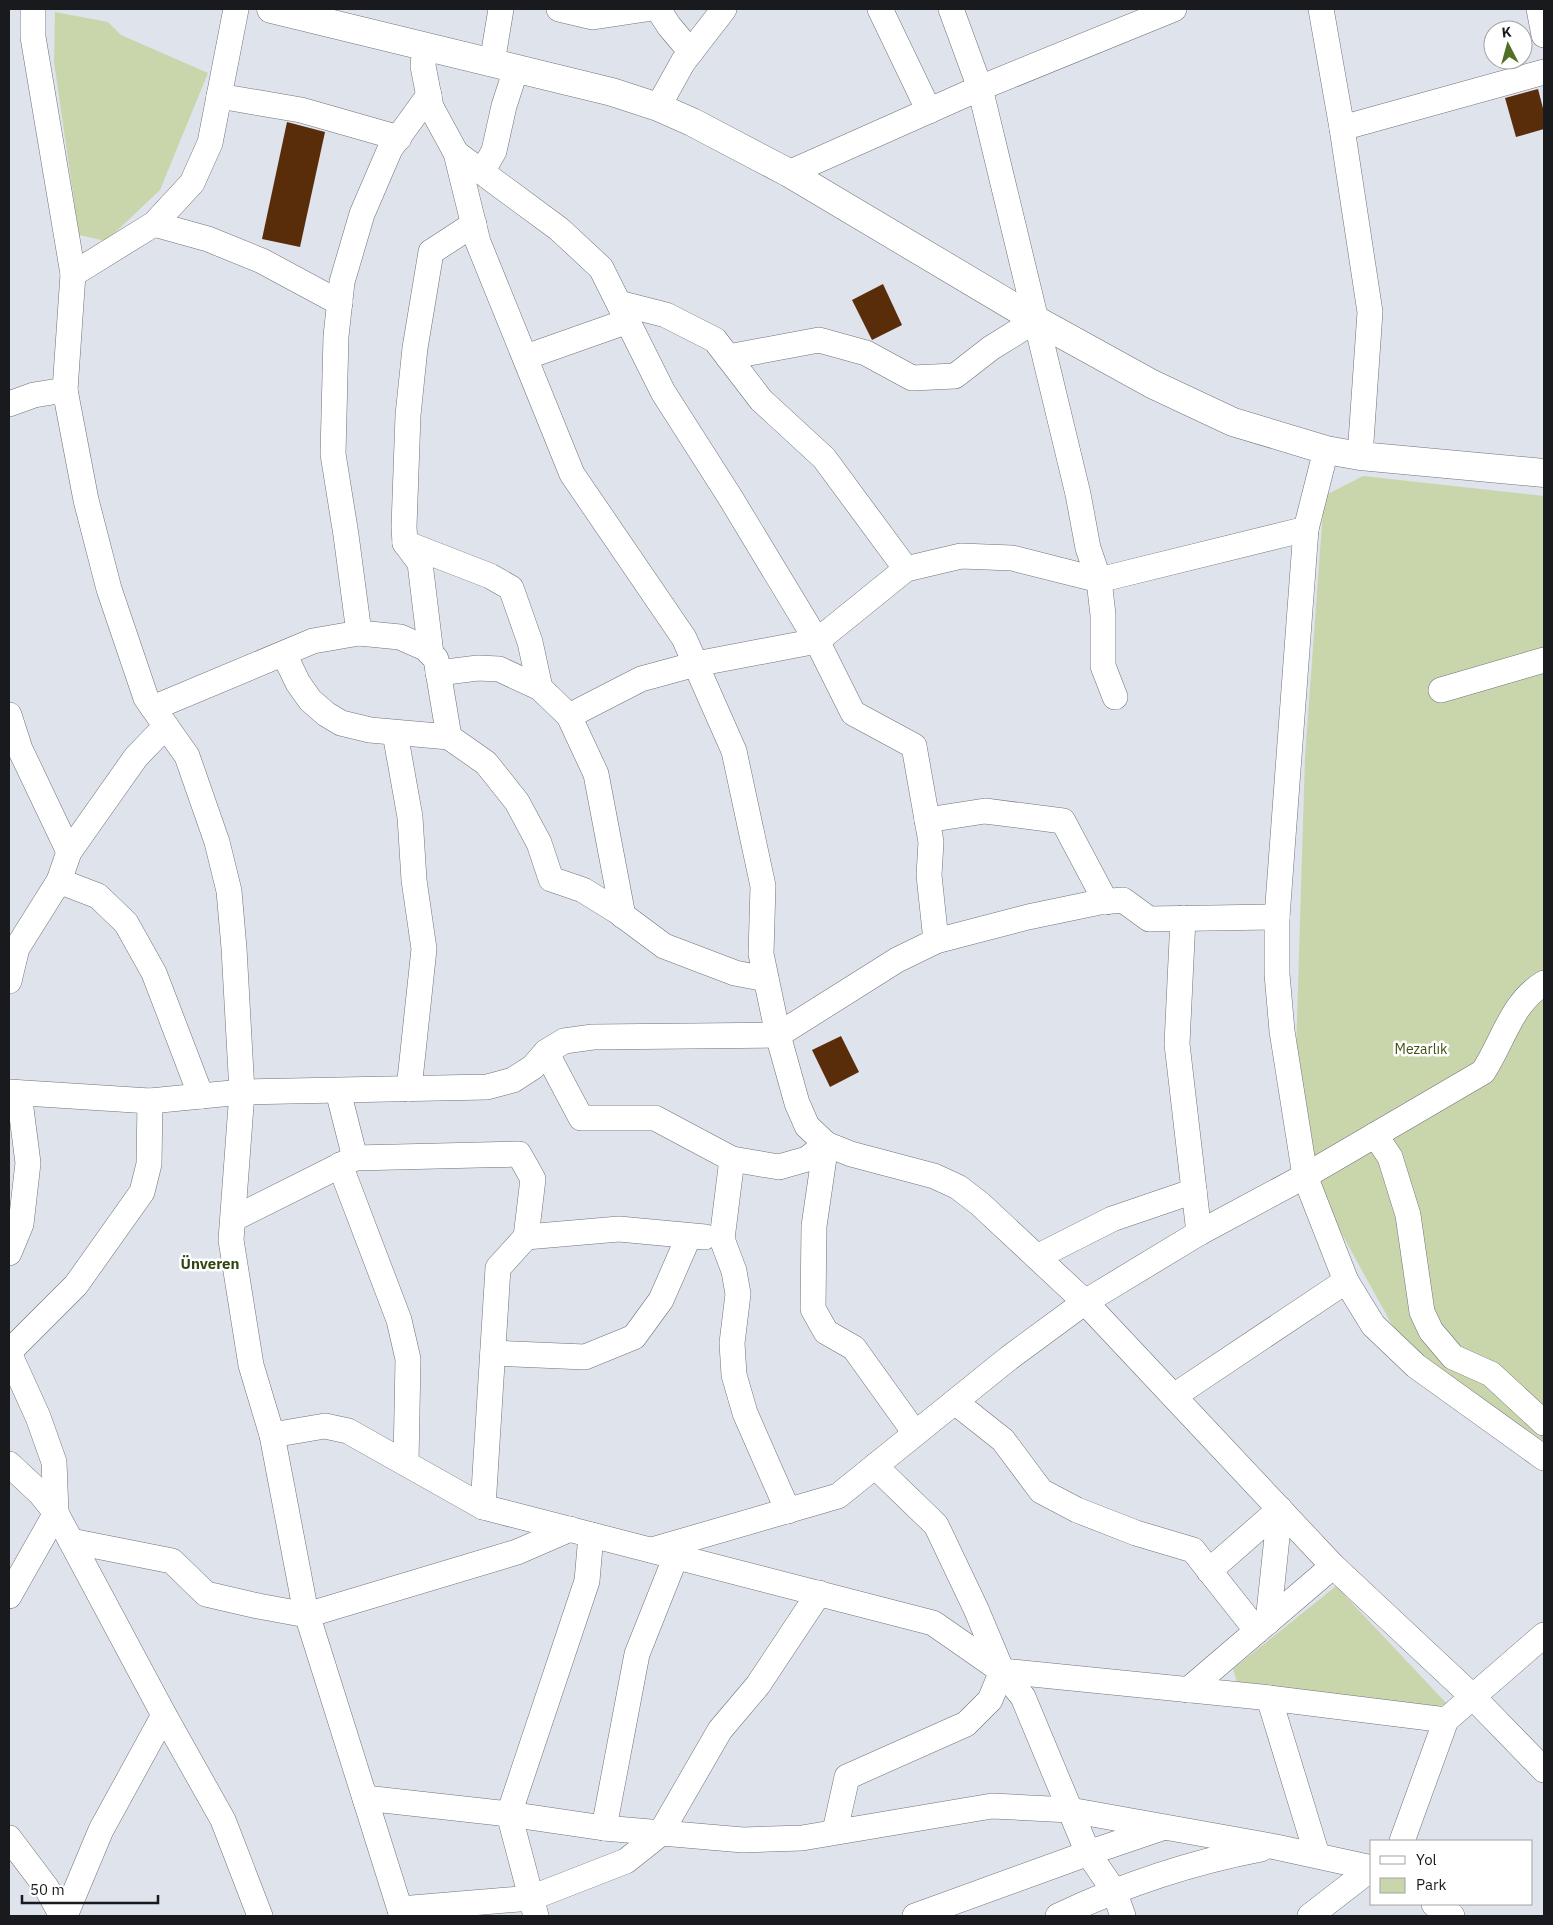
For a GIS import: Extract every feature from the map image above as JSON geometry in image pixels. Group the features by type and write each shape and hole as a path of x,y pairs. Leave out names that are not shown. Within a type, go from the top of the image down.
{"main road":[{"path":"272,9 336,17 425,46 612,92 658,107 692,122 789,174 1036,320 1152,384 1191,404 1233,422 1326,450 1360,456 1544,473"}],"street":[{"path":"33,9 33,37 73,274 66,390 86,500 109,589 146,698 187,756 217,842 229,890 242,1092 231,1240 251,1365 272,1435 307,1615 401,1912 534,1907 626,1861 660,1834 720,1730 758,1685 819,1593"},
{"path":"73,274 154,224 192,183 210,143 236,9"},
{"path":"482,172 494,151 504,106 504,66 500,9"},
{"path":"559,9 593,17 646,9"},
{"path":"658,9 690,52"},
{"path":"658,107 683,62 724,9"},
{"path":"880,9 929,111"},
{"path":"951,9 980,88 1078,494 1088,548 1099,580 1103,615 1102,666 1115,696"},
{"path":"789,174 1135,16 1174,9"},
{"path":"1321,9 1342,128 1370,312 1360,456"},
{"path":"1539,9 1544,35"},
{"path":"425,46 423,66 431,107 456,153 478,242 572,474 684,638 734,751 763,886 761,954 778,1035 797,1103 806,1126 826,1144 850,1154 934,1176 958,1187 980,1204 1085,1302 1333,1566 1473,1697 1544,1770"},
{"path":"1342,128 1544,72"},
{"path":"359,633 333,454 336,336 342,282 362,214 390,149 429,95"},
{"path":"219,96 301,110 399,138"},
{"path":"456,153 559,229 601,268 663,392 730,497 817,641 853,713 914,746 931,842 929,876 936,942"},
{"path":"154,224 208,238 262,261 340,304"},
{"path":"449,737 435,664 420,563 405,543 408,415 415,348 431,252 474,224"},
{"path":"526,357 623,312 666,315 714,340 762,400 824,458 906,569"},
{"path":"728,357 820,340 866,353 912,378 956,376 990,348 1036,320"},
{"path":"11,398 66,390"},
{"path":"1326,450 1306,529 1277,917 1277,974 1282,1031 1305,1176 1346,1281 1373,1325 1416,1366 1544,1458"},
{"path":"569,716 641,679 696,664 817,641 906,569 960,556 1012,558 1099,580 1306,529"},
{"path":"405,543 490,576 511,588 530,642 540,688"},
{"path":"9,981 17,948 59,881 69,852 136,757 159,717 313,641 359,633 400,637 425,648 435,664"},
{"path":"284,654 298,683 310,700 326,714 341,723 370,730 449,737 486,763 517,802 539,843 551,880 583,890 664,946 735,973 766,979"},
{"path":"1441,690 1544,660"},
{"path":"435,664 499,669 540,688 569,716 596,774 623,916"},
{"path":"9,715 20,749 69,852"},
{"path":"396,733 410,817 414,880 424,950 410,1090"},
{"path":"9,775 20,749"},
{"path":"927,820 985,811 1063,821 1106,902"},
{"path":"59,881 98,896 126,923 154,973 201,1096"},
{"path":"9,1253 21,1224 14,1092 150,1101 242,1092 487,1087 513,1080 533,1067 546,1052 564,1041 593,1037 778,1035 897,960 936,942 1028,917 1123,900 1149,919 1277,917"},
{"path":"1183,918 1177,1044 1199,1233"},
{"path":"652,1550 838,1496 1009,1358 1085,1302 1199,1233 1305,1176 1483,1072 1495,1054 1502,1033 1520,1006 1534,989 1544,983"},
{"path":"546,1052 582,1118 655,1118 732,1159 780,1167 807,1159 826,1144"},
{"path":"338,1091 347,1162 399,1320 408,1359 406,1463"},
{"path":"9,1596 56,1513 54,1462 38,1417 9,1352 76,1285 142,1192 149,1164 150,1101"},
{"path":"1375,1135 1390,1157 1408,1214 1422,1312 1430,1331 1453,1357 1491,1374 1544,1423"},
{"path":"826,1144 814,1226 813,1310 826,1332 854,1348 915,1433"},
{"path":"232,1219 347,1162 519,1154 533,1179 526,1237 498,1268 483,1507"},
{"path":"732,1159 722,1239 734,1271 738,1294 732,1343 734,1375 745,1413 788,1511"},
{"path":"1036,1257 1112,1219 1194,1191"},
{"path":"526,1237 619,1229 722,1239"},
{"path":"493,1354 584,1356 634,1337 661,1300 689,1236"},
{"path":"1174,1396 1346,1281"},
{"path":"954,1402 1003,1440 1041,1491 1077,1510 1193,1550 1209,1571 1262,1627"},
{"path":"272,1435 325,1426 348,1430 483,1507 933,1623 1002,1671 1269,1698 1446,1720"},
{"path":"9,1464 40,1492 56,1513 71,1540 164,1715 223,1820 260,1916"},
{"path":"874,1466 936,1525 976,1609 1002,1671 1023,1697 1088,1853 1114,1891 1124,1916"},
{"path":"1209,1571 1280,1510"},
{"path":"1262,1627 1280,1510"},
{"path":"71,1540 172,1561 206,1594 307,1615 581,1532"},
{"path":"534,1907 509,1814 587,1581 581,1532"},
{"path":"604,1828 637,1654 676,1556"},
{"path":"1188,1690 1333,1566"},
{"path":"1402,1840 1446,1720 1544,1634"},
{"path":"835,1831 847,1777 966,1724 990,1700 1002,1671"},
{"path":"1269,1698 1317,1855"},
{"path":"63,1916 101,1830 164,1715"},
{"path":"365,1798 509,1814 604,1828 743,1840 802,1838 992,1806 1070,1810 1276,1847 1370,1868"},
{"path":"915,1916 1088,1853 1166,1827"},
{"path":"9,1838 46,1887 63,1916"},
{"path":"1058,1916 1114,1891 1154,1876 1217,1858 1276,1847"},
{"path":"1310,1916 1370,1870"},
{"path":"1436,1905 1452,1916"}],"green space":[{"path":"55,12 108,22 121,35 208,73 160,190 106,241 79,235 54,62"},
{"name":"Mezarlık","path":"1363,476 1544,496 1544,1441 1402,1343 1332,1216 1311,1157 1296,1053 1305,757 1324,496"},
{"path":"1336,1586 1448,1705 1424,1707 1238,1685 1233,1669"}],"building":[{"path":"1538,89 1544,112 1544,129 1516,137 1505,98"},
{"path":"287,122 325,132 300,247 262,239"},
{"path":"883,284 902,325 872,340 852,300"},
{"path":"841,1036 859,1072 830,1087 812,1050"}],"district":[{"name":"Ünveren","path":"210,1264"}]}
